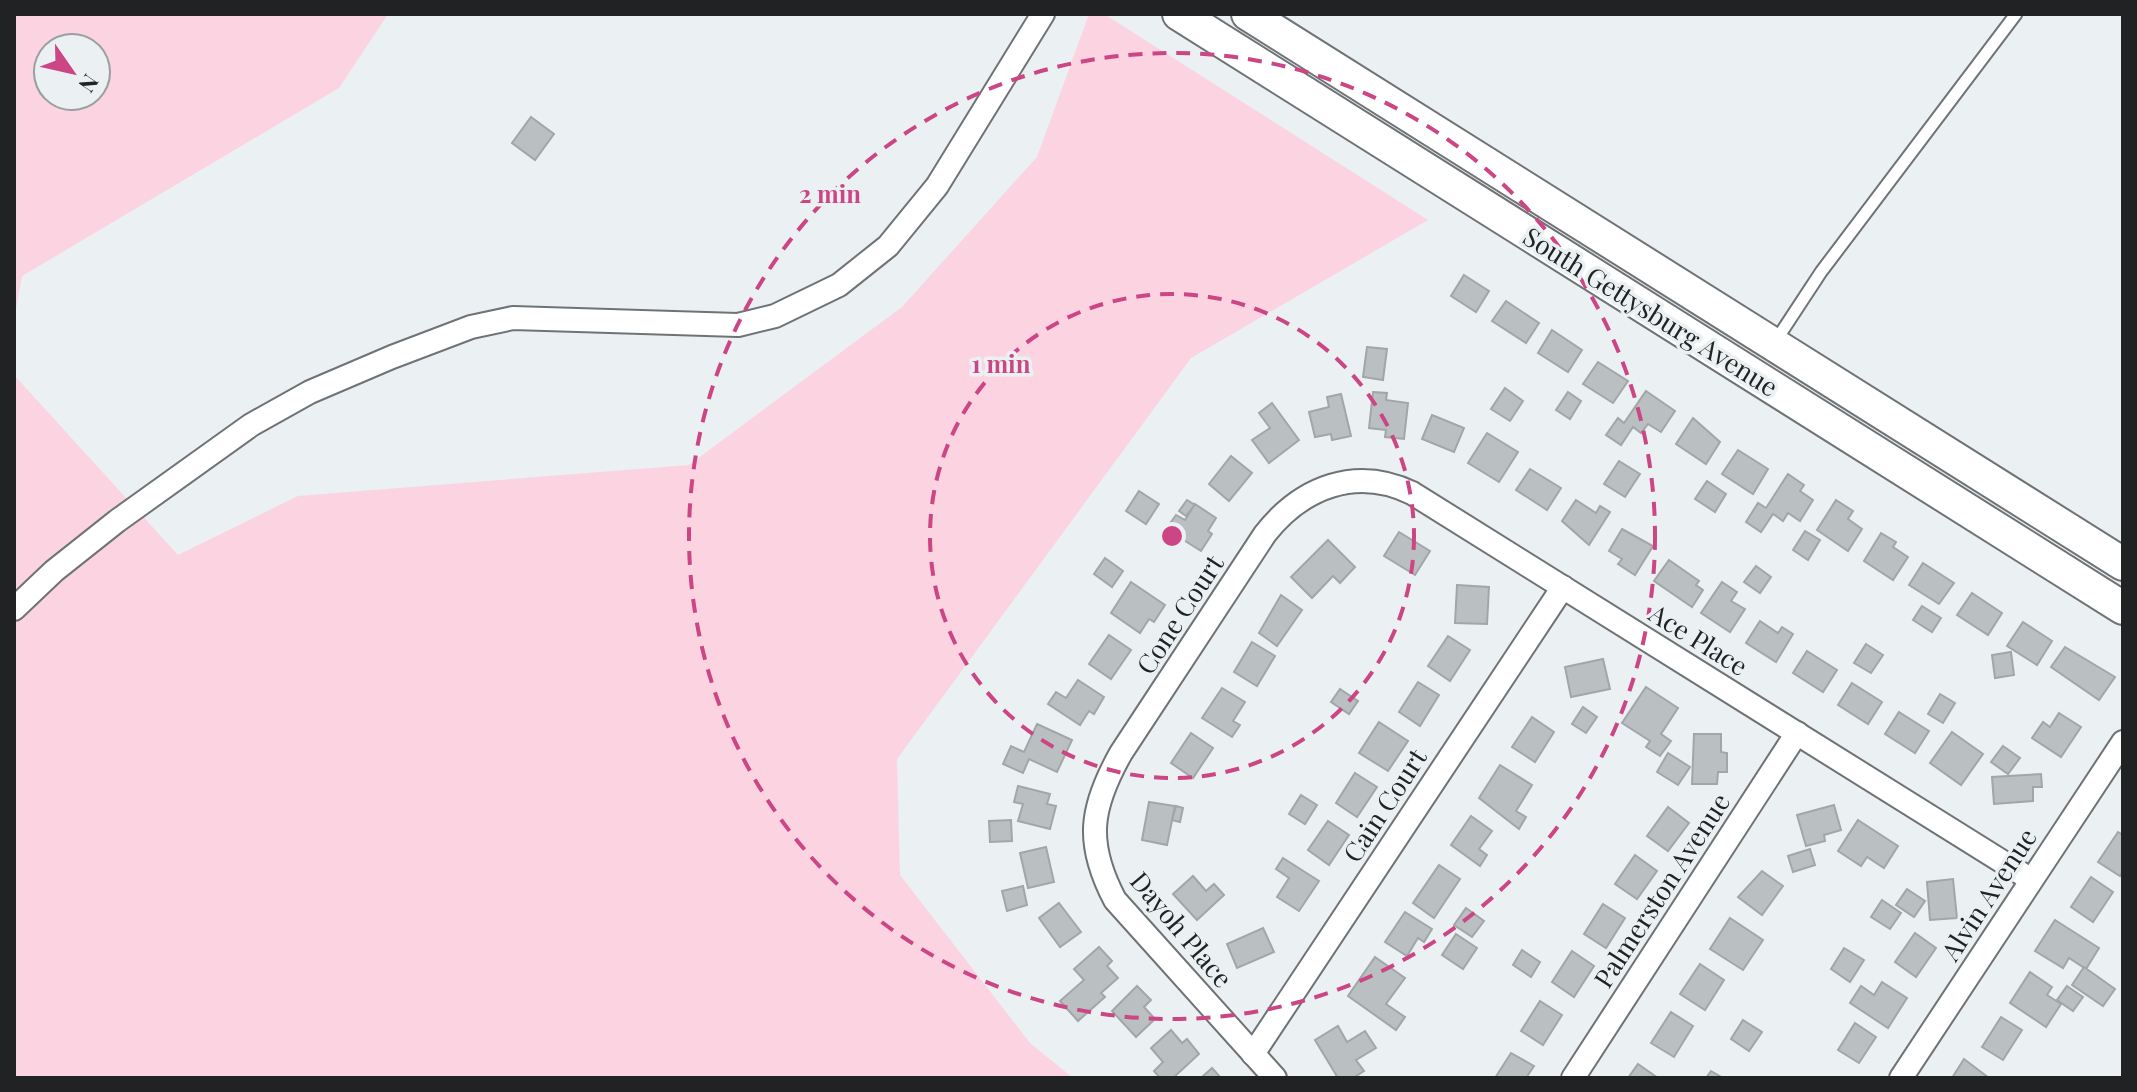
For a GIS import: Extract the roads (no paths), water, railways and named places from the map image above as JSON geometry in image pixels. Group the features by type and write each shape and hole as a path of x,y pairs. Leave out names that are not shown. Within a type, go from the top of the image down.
{"main road":[{"name":"South Gettysburg Avenue","path":"1179,14 2123,608"},
{"name":"South Gettysburg Avenue","path":"1248,14 2123,564"}],"street":[{"path":"14,609 96,538 251,425 310,392 392,357 471,327 513,318 738,325 775,316 839,285 888,246 937,186 1043,14"},
{"name":"Ace Place","path":"1328,486 1360,480 1400,487 2030,879"},
{"name":"Cone Court","path":"1100,796 1121,753 1265,534 1289,507 1328,486"},
{"name":"Cain Court","path":"1253,1054 1563,587"},
{"name":"Palmerston Avenue","path":"1573,1078 1797,733"},
{"name":"Alvin Avenue","path":"1901,1078 2123,742"},
{"name":"Dayoh Place","path":"1100,796 1094,819 1096,851 1115,900 1275,1078"}],"lane":[{"path":"1774,342 1821,272 2016,14"}]}
